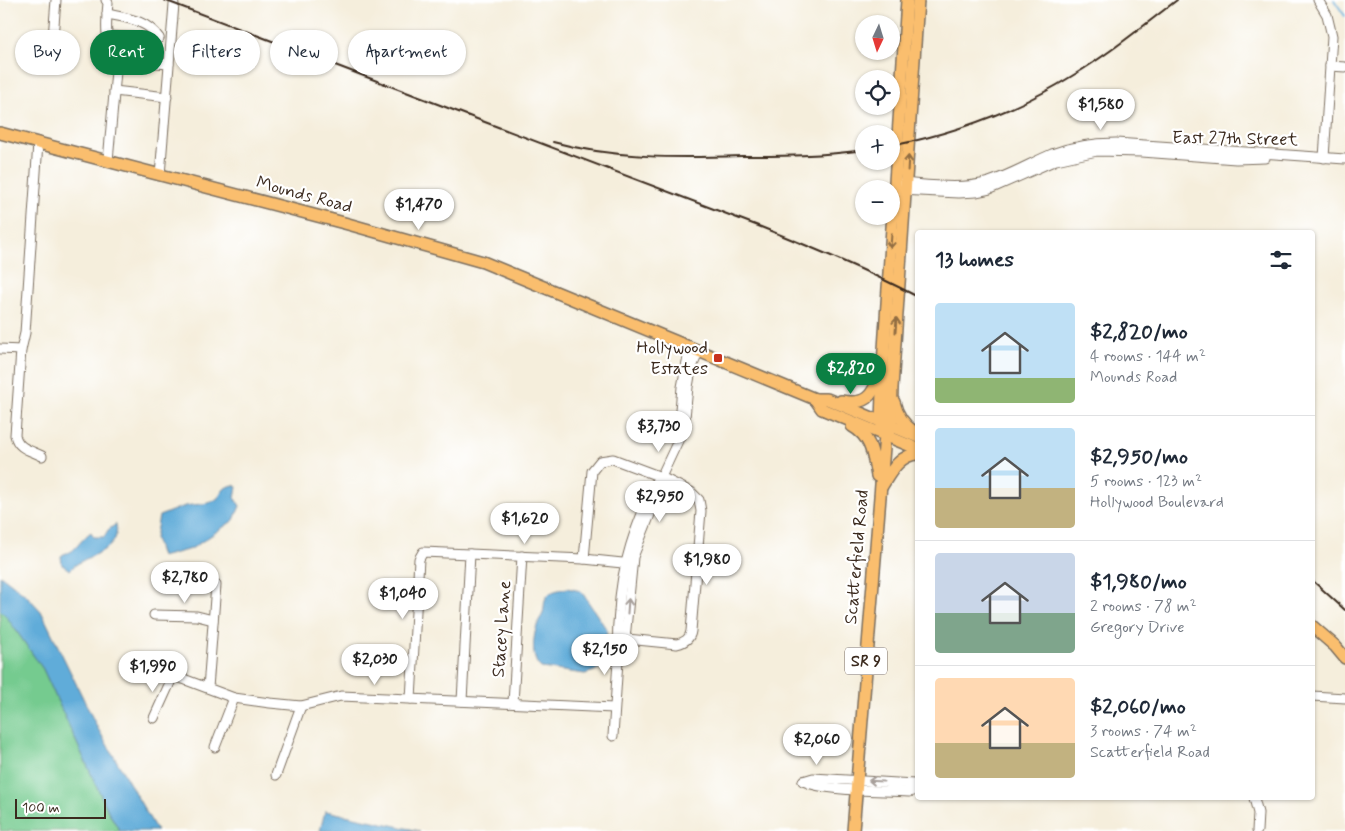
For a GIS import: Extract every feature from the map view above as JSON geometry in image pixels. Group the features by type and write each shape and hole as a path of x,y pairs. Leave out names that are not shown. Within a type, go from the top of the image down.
{"main road":[{"name":"Scatterfield Road","path":"853,831 880,490 892,388 907,0"},
{"name":"Scatterfield Road","path":"886,428 883,364 918,0"},
{"name":"Mounds Road","path":"0,133 483,262 825,404 886,428 915,435"},
{"path":"825,404 852,403 865,400 874,390 883,364"},
{"path":"892,388 899,417 915,434"},
{"path":"825,404 860,430 867,438 873,452 880,490"},
{"name":"Mounds Road","path":"886,428 915,447"},
{"path":"880,490 899,463 906,457 915,455"},
{"path":"1315,629 1335,646 1345,658"}],"street":[{"path":"53,30 56,0"},
{"path":"106,0 108,3 107,30"},
{"path":"1318,0 1330,24 1332,36 1324,158"},
{"path":"160,175 174,4"},
{"path":"107,14 140,21 151,30"},
{"path":"164,64 169,64"},
{"path":"1330,66 1345,67"},
{"path":"108,161 116,75"},
{"path":"114,91 167,96"},
{"path":"38,143 25,333 21,350 14,435 20,446 42,456"},
{"name":"East 27th Street","path":"901,186 959,193 976,192 990,189 1056,160 1097,151 1236,159 1313,157 1345,159"},
{"path":"613,736 620,641 635,531 655,483 661,477 684,428 694,348"},
{"path":"0,349 21,350"},
{"path":"584,559 592,471 596,464 605,459 612,459 661,477 692,492 696,496 700,506 692,631 687,640 677,644 620,641"},
{"path":"411,699 419,559 423,552 584,559 629,564"},
{"path":"462,701 470,554"},
{"name":"Stacey Lane","path":"513,703 522,556"},
{"path":"208,688 216,585"},
{"path":"154,615 197,616 213,620"},
{"path":"139,672 173,676 234,698 301,706 341,696 614,708"},
{"path":"154,718 173,676"},
{"path":"1315,696 1345,698"},
{"path":"215,747 234,698"},
{"path":"276,775 301,706"},
{"path":"856,785 915,785"},
{"path":"1255,800 1258,813 1257,831"}],"green space":[{"path":"0,610 43,669 109,813 120,831 0,831"}],"water":[{"path":"234,485 237,487 235,498 240,506 234,520 191,549 161,557 155,538 159,516 189,505 213,501 226,488"},
{"path":"116,524 114,541 108,547 85,559 70,570 62,565 61,556 72,551 91,532 94,537 104,537 108,530"},
{"path":"0,575 26,595 41,611 97,727 157,831 120,831 109,813 43,669 0,610"},
{"path":"567,588 581,591 607,630 606,651 601,667 585,674 541,668 535,659 535,634 543,613 545,599 552,592"},
{"path":"326,811 420,831 320,831"}],"waterway":[{"path":"1334,0 1345,16"}],"railway":[{"path":"164,0 761,227 820,251 915,295"},
{"path":"900,144 984,119 1051,89 1126,40 1177,0"},
{"path":"553,142 600,152 671,157 803,155 855,151"},
{"path":"1315,583 1345,610"}],"place":[{"name":"Hollywood Estates","path":"718,358"}]}
